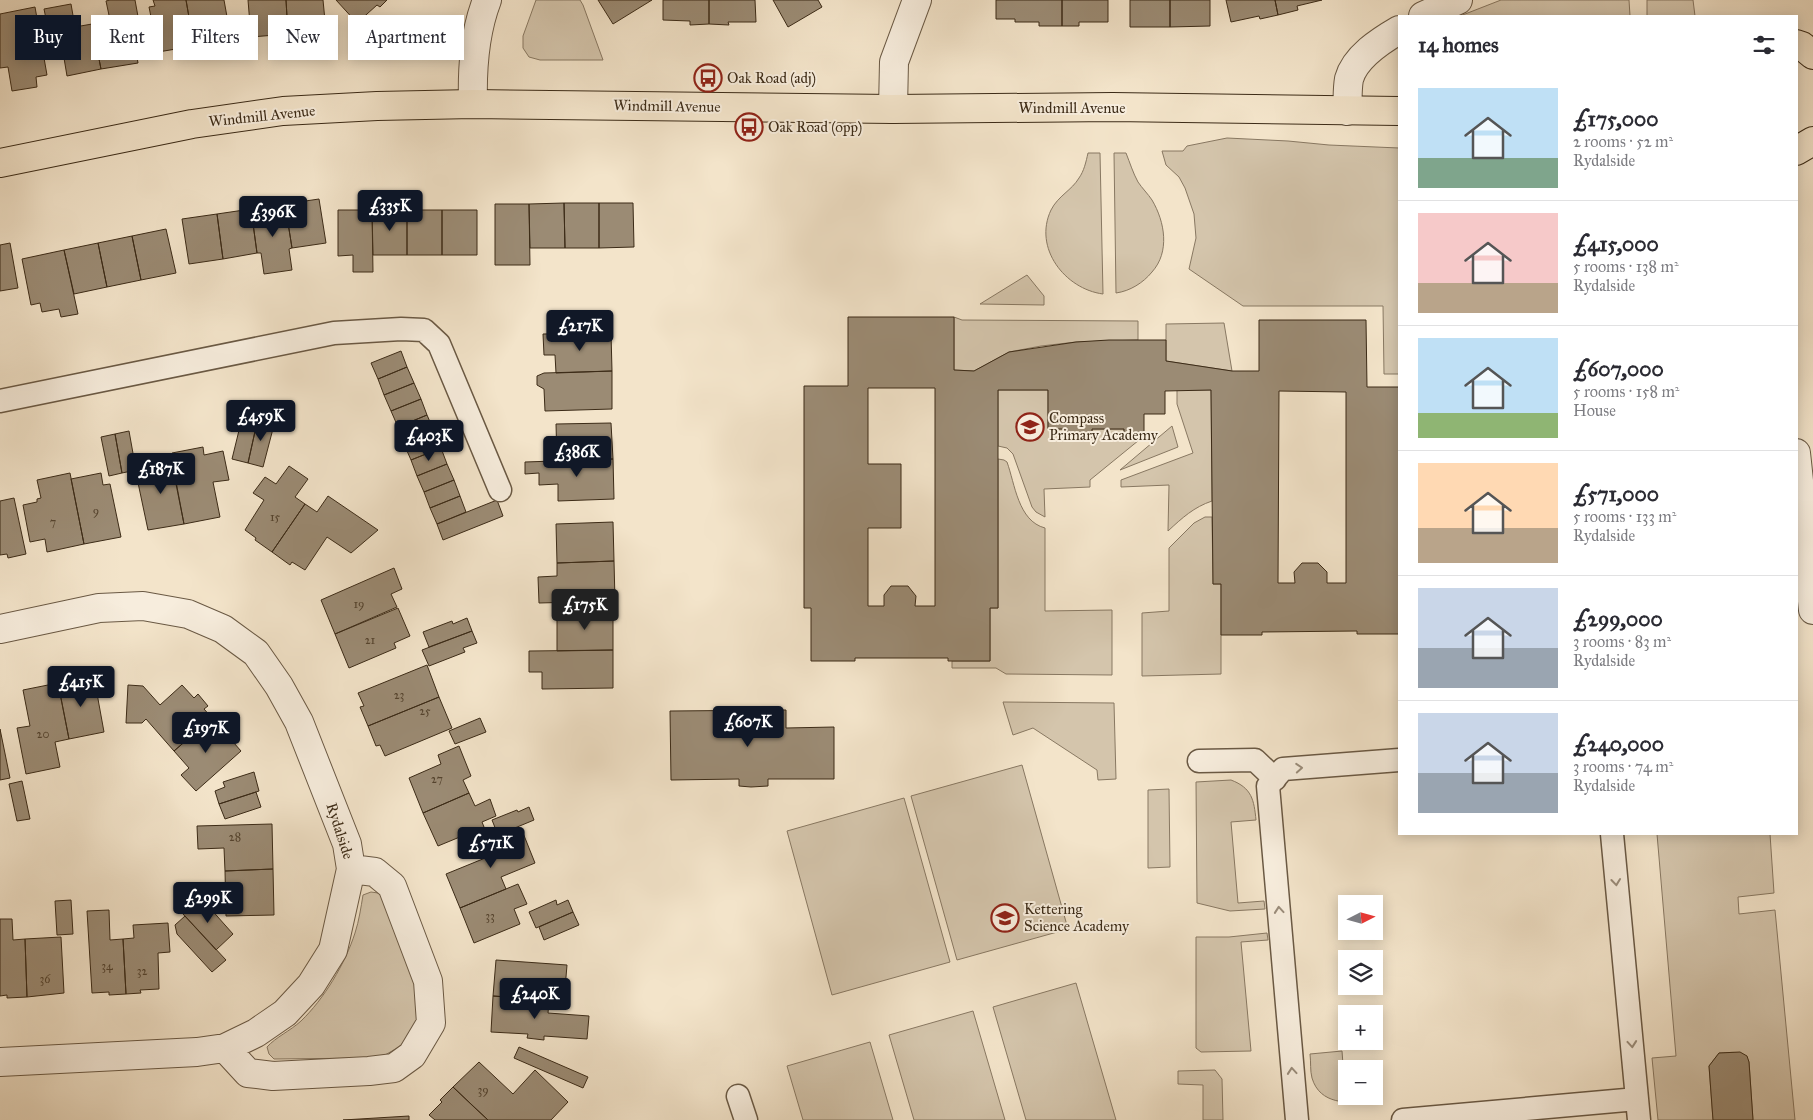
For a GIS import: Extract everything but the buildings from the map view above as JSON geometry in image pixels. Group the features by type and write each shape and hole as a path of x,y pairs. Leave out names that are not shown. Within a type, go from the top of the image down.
{"main road":[{"path":"1798,45 1813,55"},
{"name":"Windmill Avenue","path":"0,163 192,124 283,111 377,106 473,104 893,108 1121,107 1398,111"}],"street":[{"path":"473,104 473,57 487,0"},
{"path":"893,108 894,62 917,0"},
{"path":"1425,15 1458,0"},
{"path":"1347,111 1348,86 1353,69 1363,55 1398,31"},
{"path":"1798,471 1813,610"},
{"name":"Rydalside","path":"0,629 99,608 143,606 188,614 223,629 256,653 280,686 299,722 347,844 352,870 333,950 311,985 285,1013 256,1033 225,1048 188,1053 0,1062"},
{"path":"225,1048 248,1073 273,1076 394,1068 412,1055 431,1023 428,981 392,886 375,872 352,870"}],"lane":[{"path":"0,401 334,333 401,329 424,330 439,344 500,490"},
{"path":"1199,761 1255,760 1275,779"},
{"path":"1297,1120 1268,786 1283,769 1398,760"},
{"path":"1403,1120 1638,1109 1612,835"},
{"path":"738,1096 746,1120"}],"shaded area":[{"path":"536,0 580,0 603,60 540,60 529,57 523,48 523,36"},
{"path":"1501,0 1629,0 1630,15 1463,15"},
{"path":"1647,0 1693,0 1695,15 1647,15"},
{"path":"1227,138 1398,148 1398,374 1384,374 1383,306 1243,306 1189,269 1196,238 1194,214 1185,188 1179,177 1166,165 1162,151 1183,151 1187,146"},
{"path":"1088,153 1100,153 1103,294 1089,291 1065,275 1056,264 1046,238 1051,210 1079,178 1084,169"},
{"path":"1114,153 1126,153 1138,182 1152,200 1160,218 1164,237 1158,264 1152,272 1136,286 1116,293"},
{"path":"1027,275 1044,296 1044,305 980,304"},
{"path":"954,317 962,320 1138,321 1138,340 1076,342 1041,346 1009,352 974,371 954,370"},
{"path":"1224,323 1232,371 1166,361 1166,324"},
{"path":"998,390 1048,390 1048,429 1067,429 1067,437 1092,437 1092,429 1124,429 1124,436 1144,436 1090,480 1090,487 1044,489 1045,517 1036,512 1032,507 1013,454 1007,448 998,446"},
{"path":"1177,390 1211,390 1212,501 1183,517 1168,531 1169,485 1121,487 1121,480 1193,453 1177,404"},
{"path":"1172,426 1178,447 1120,470"},
{"path":"998,459 1007,462 1015,491 1023,510 1036,524 1045,528 1045,611 1112,610 1112,675 1006,674 996,668 952,668 952,661 990,661 990,608 998,608"},
{"path":"1205,517 1212,517 1213,584 1221,584 1221,674 1142,676 1142,613 1169,611 1169,548 1194,523"},
{"path":"1003,702 1114,703 1116,779 1098,780 1097,770 1033,728 1013,735"},
{"path":"1022,765 1068,929 957,960 911,796"},
{"path":"1231,780 1248,791 1253,801 1256,820 1231,822 1238,903 1264,901 1265,909 1230,911 1197,903 1196,782"},
{"path":"1169,789 1170,867 1148,868 1148,790"},
{"path":"904,798 950,962 832,995 787,831"},
{"path":"1657,835 1770,835 1774,893 1738,897 1739,914 1775,910 1795,1120 1753,1120 1749,1062 1744,1055 1732,1052 1719,1053 1709,1066 1713,1120 1658,1120 1652,1058 1676,1056"},
{"path":"371,892 378,893 384,897 415,979 417,1020 410,1035 399,1047 385,1055 367,1058 274,1059 269,1054 267,1047 301,1021 326,992 340,969 351,945 358,924 363,895"},
{"path":"1267,933 1268,940 1241,942 1251,1051 1201,1052 1196,1048 1196,937 1229,937"},
{"path":"1076,983 1116,1120 1026,1120 993,1007"},
{"path":"973,1011 1005,1120 914,1120 889,1035"},
{"path":"870,1042 893,1120 803,1120 787,1066"},
{"path":"1342,1051 1343,1060 1338,1060 1338,1100 1328,1098 1316,1087 1311,1075 1310,1054"},
{"path":"1215,1070 1222,1079 1223,1120 1203,1120 1203,1085 1178,1084 1178,1071"}],"place":[{"name":"Oak Road (adj)","path":"708,78"},
{"name":"Oak Road (opp)","path":"749,127"},
{"name":"Compass Primary Academy","path":"1030,427"},
{"name":"Kettering Science Academy","path":"1005,918"}]}
